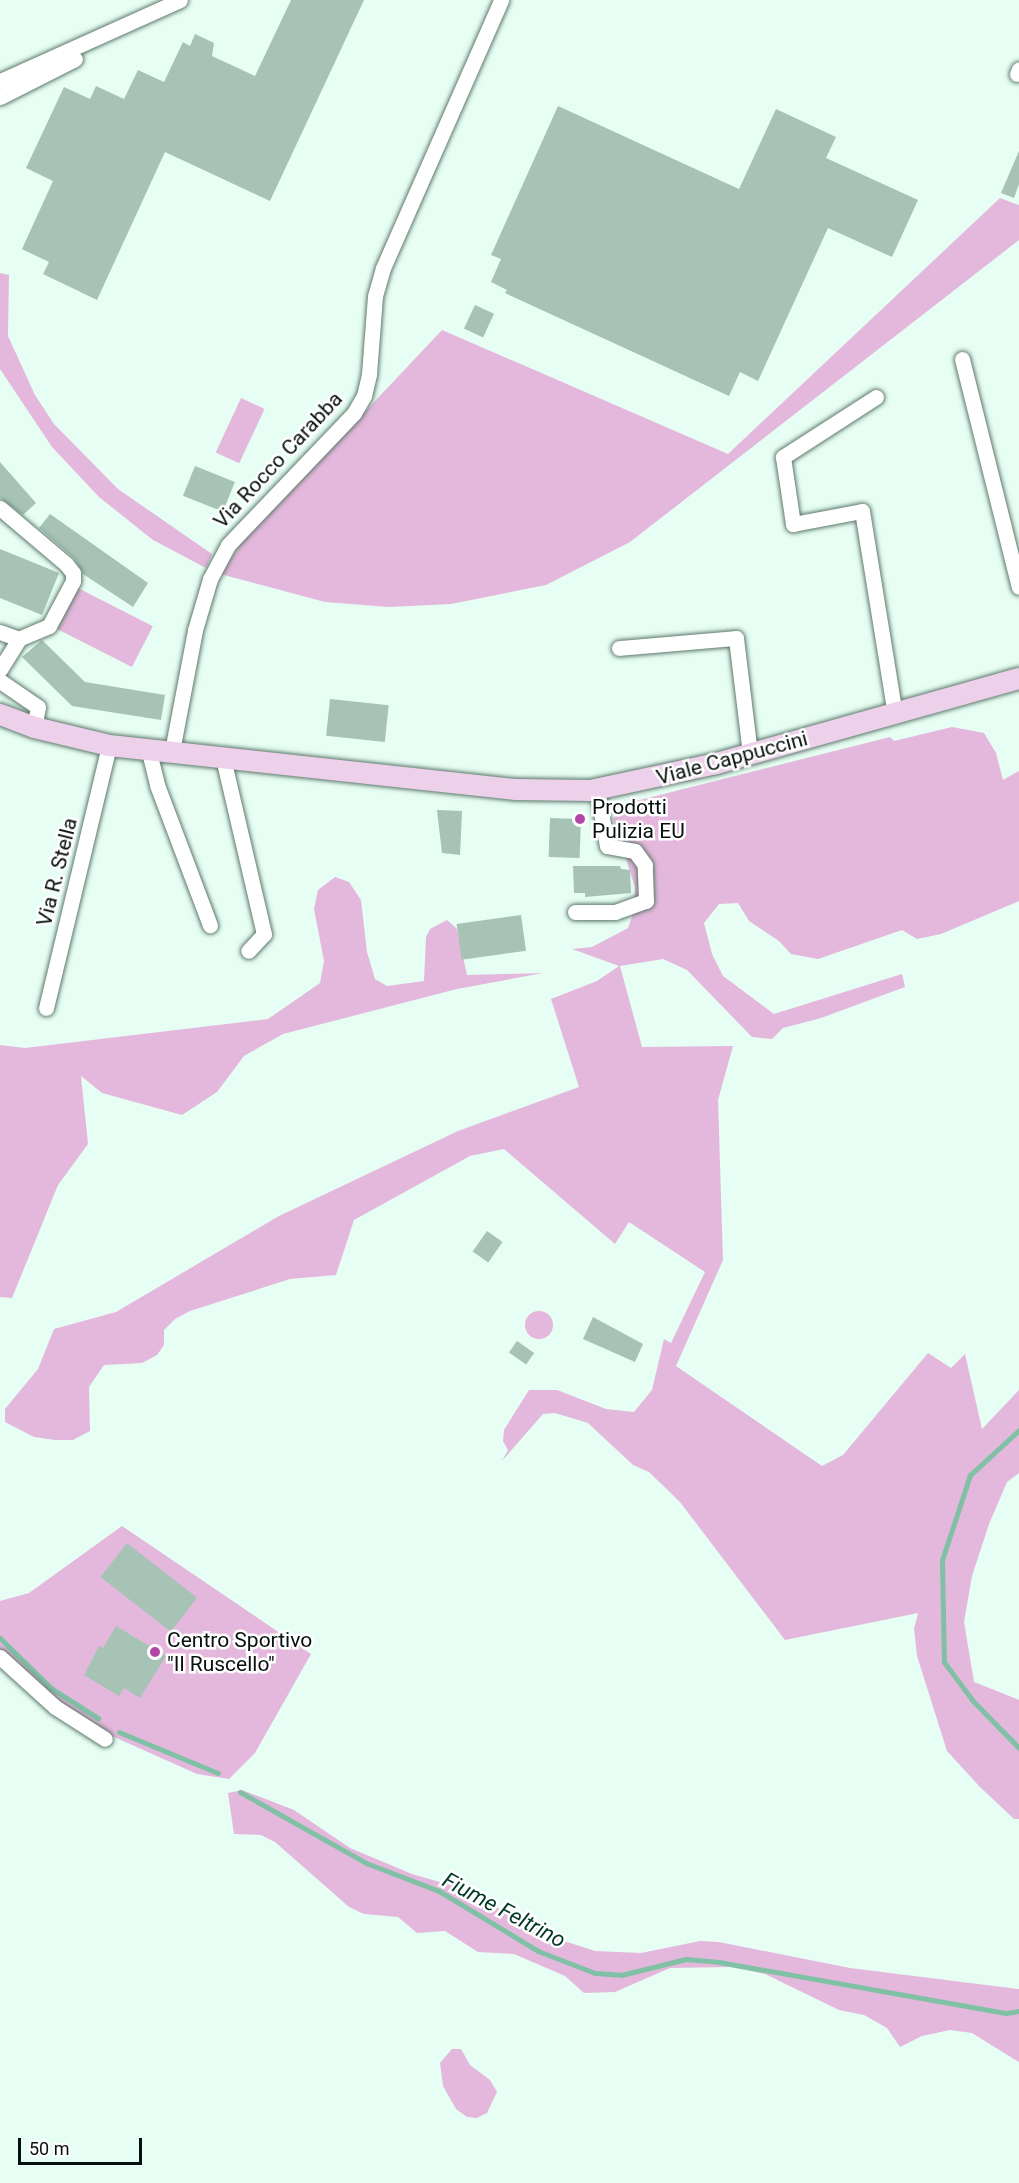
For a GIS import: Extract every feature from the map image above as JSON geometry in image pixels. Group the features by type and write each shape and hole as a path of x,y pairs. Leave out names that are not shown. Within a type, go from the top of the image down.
{"street":[{"path":"0,81 180,0"},
{"name":"Via Rocco Carabba","path":"172,751 195,630 210,579 228,545 354,412 364,396 369,374 375,296 383,268 501,0"},
{"path":"0,97 74,59 80,46"},
{"path":"962,359 1019,587"},
{"path":"876,397 783,457 794,524 862,511 895,715"},
{"path":"0,508 73,573 73,581 49,626 19,639 0,670"},
{"path":"0,632 19,639"},
{"path":"620,648 736,638 750,754"},
{"path":"0,676 0,681 38,707 34,727"},
{"name":"Viale Cappuccini","path":"1,717 109,745 544,792 597,789 750,754 895,715 1019,678"},
{"name":"Via R. Stella","path":"46,1008 109,745"},
{"path":"148,748 157,785 210,925"},
{"path":"223,758 264,934 248,951"},
{"path":"575,912 615,912 646,901 645,865 635,851 608,846 597,789"},
{"path":"0,1657 55,1707 105,1739"}],"shaded area":[{"path":"1000,198 1019,205 1019,240 630,542 546,585 451,604 388,607 325,602 220,574 243,541 442,330 728,454"},
{"path":"0,273 9,275 8,336 35,395 54,424 118,489 212,554 206,568 153,540 99,497 52,447 0,369"},
{"path":"241,398 265,409 239,463 216,452"},
{"path":"78,588 153,626 132,667 57,629"},
{"path":"952,727 984,733 996,753 1003,780 1019,771 1019,901 941,934 917,939 902,930 818,959 791,954 779,941 749,921 738,903 719,904 704,923 712,954 723,976 774,1014 902,974 905,987 821,1018 783,1028 772,1039 752,1037 687,970 663,959 620,966 642,1047 733,1046 718,1100 723,1260 676,1366 822,1466 843,1455 928,1353 951,1368 965,1354 982,1429 1019,1390 1019,1473 1007,1482 989,1524 972,1576 964,1622 974,1682 1019,1700 1019,1819 1014,1819 979,1786 947,1751 917,1656 914,1629 918,1613 785,1640 680,1502 649,1472 633,1465 588,1423 555,1413 543,1414 502,1461 508,1450 503,1441 504,1430 529,1390 557,1390 606,1409 634,1412 652,1390 664,1339 671,1343 705,1272 629,1222 615,1244 504,1149 470,1156 354,1220 336,1275 290,1279 190,1311 175,1319 164,1330 164,1345 157,1355 142,1363 104,1365 89,1387 90,1431 73,1440 55,1440 34,1437 5,1422 5,1409 38,1369 54,1329 116,1312 279,1216 458,1131 579,1087 551,999 597,981 619,966 572,949 592,947 628,928 634,911 635,887 613,819 628,803 890,737 894,741"},
{"path":"335,877 349,882 361,900 367,952 375,979 387,986 424,981 426,937 430,929 447,920 457,929 467,975 543,973 457,989 283,1034 244,1056 217,1092 182,1115 102,1093 81,1076 88,1144 58,1185 12,1298 0,1297 0,1045 25,1048 268,1019 320,983 324,961 314,909 318,890"},
{"path":"539,1311 549,1315 553,1325 549,1335 539,1339 529,1335 525,1325 529,1315"},
{"name":"Centro Sportivo \"Il Ruscello\"","path":"122,1526 311,1654 255,1753 229,1779 197,1774 112,1736 57,1702 0,1650 0,1601 29,1593"},
{"path":"242,1790 294,1810 350,1848 412,1874 457,1887 561,1940 595,1951 641,1953 700,1941 719,1942 850,1968 1019,1989 1019,2062 972,2033 950,2030 922,2036 900,2047 887,2028 864,2015 839,2010 765,1974 731,1967 670,1968 615,1992 584,1993 565,1976 514,1954 478,1952 445,1931 417,1933 398,1917 364,1914 349,1907 275,1842 261,1835 234,1834 228,1793"},
{"path":"452,2049 461,2049 470,2065 490,2080 497,2092 487,2113 477,2118 467,2117 456,2109 443,2086 440,2063"}],"building":[{"path":"291,0 364,0 270,201 165,152 97,300 43,274 49,262 22,249 53,181 26,168 64,87 90,99 96,86 124,99 138,70 164,82 183,42 190,46 195,34 214,43 212,56 255,76"},
{"path":"558,106 739,189 776,109 836,137 826,158 918,200 892,257 828,228 758,381 740,372 729,396 505,293 507,290 491,282 501,259 491,255"},
{"path":"1019,151 1019,184 1014,198 1001,193"},
{"path":"475,305 494,314 483,337 464,329"},
{"path":"0,462 36,503 23,515 0,498"},
{"path":"195,466 235,482 223,512 183,496"},
{"path":"50,514 148,583 133,607 83,574 74,558 39,528"},
{"path":"0,549 59,573 42,615 0,598"},
{"path":"42,640 85,682 165,695 161,720 72,706 22,657"},
{"path":"330,699 389,705 385,742 326,736"},
{"path":"437,810 462,811 460,855 442,853"},
{"path":"550,818 581,819 580,858 549,857"},
{"path":"573,866 620,866 621,869 630,870 631,893 585,897 585,893 574,893"},
{"path":"521,915 526,951 462,960 457,924"},
{"path":"487,1231 503,1242 488,1262 473,1251"},
{"path":"593,1317 643,1344 635,1362 583,1339"},
{"path":"517,1341 534,1353 526,1365 509,1352"},
{"path":"127,1543 197,1598 171,1632 101,1577"},
{"path":"116,1626 166,1656 140,1698 124,1688 119,1696 84,1675 99,1646 103,1648"}],"waterway":[{"path":"1019,1430 970,1475 942,1560 944,1662 973,1701 1019,1748"},
{"name":"Fiume Feltrino","path":"0,1638 51,1688 98,1718"},
{"name":"Fiume Feltrino","path":"119,1732 218,1773"},
{"name":"Fiume Feltrino","path":"240,1792 366,1863 439,1891 538,1951 595,1973 621,1975 686,1959 719,1962 1006,2013 1019,2011"}],"place":[{"name":"Prodotti Pulizia EU","path":"580,819"},
{"name":"Centro Sportivo \"Il Ruscello\"","path":"155,1652"}]}
